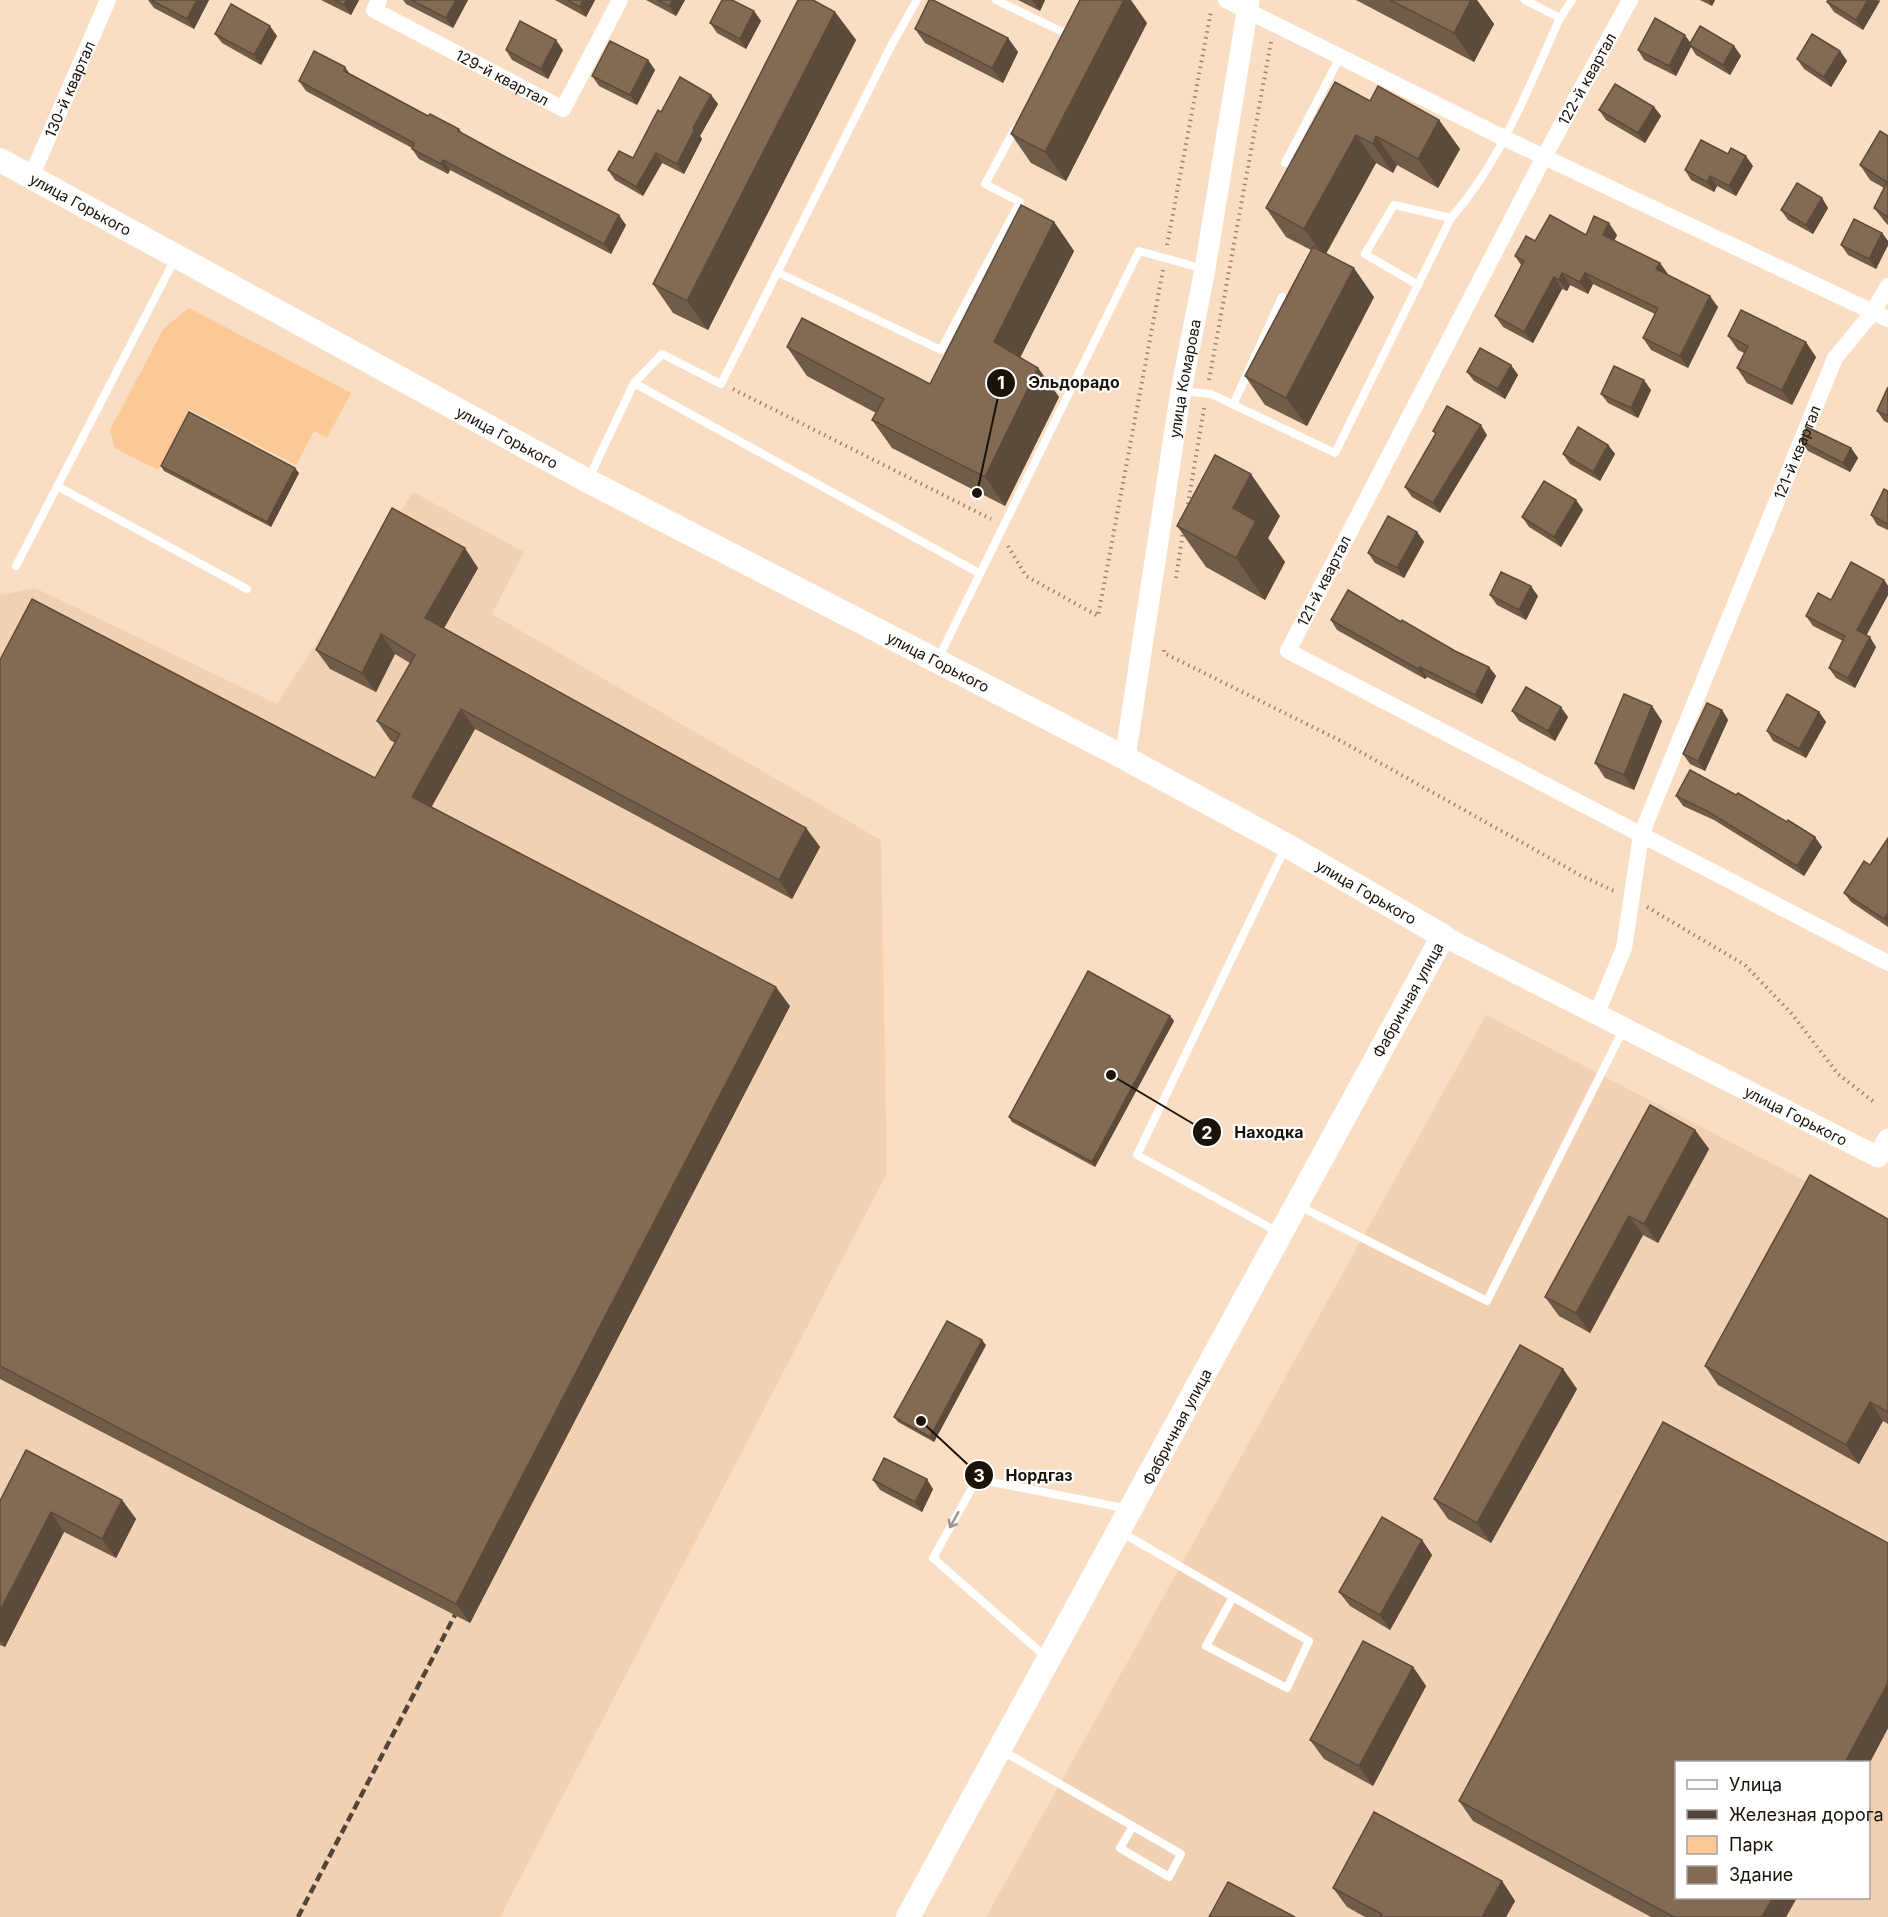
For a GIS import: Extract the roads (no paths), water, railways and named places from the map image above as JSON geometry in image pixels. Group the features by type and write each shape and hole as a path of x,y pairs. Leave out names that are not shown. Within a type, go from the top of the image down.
{"main road":[{"name":"улица Горького","path":"0,160 588,481 938,659 1287,845 1443,936"},
{"name":"Фабричная улица","path":"908,1917 1133,1509 1443,936"}],"street":[{"name":"130-й квартал","path":"31,177 108,0"},
{"name":"129-й квартал","path":"379,0 374,10 563,109 620,0"},
{"path":"1226,0 1248,5 1274,24 1506,139 1881,315 1888,286"},
{"name":"122-й квартал","path":"1544,157 1630,0"},
{"name":"улица Комарова","path":"1125,758 1181,391 1205,269 1248,5"},
{"name":"121-й квартал","path":"1544,157 1288,651 1888,963"},
{"name":"121-й квартал","path":"1641,835 1834,358 1881,315"},
{"path":"1597,1013 1624,948 1641,835"},
{"name":"улица Горького","path":"1443,936 1885,1153"}],"lane":[{"path":"588,481 634,383 662,354 721,384 891,46 917,0"},
{"path":"996,0 1067,34"},
{"path":"1525,0 1560,18"},
{"path":"1181,391 1206,394 1335,453 1451,218 1477,189 1506,139 1560,18 1572,0"},
{"path":"1061,44 1076,17"},
{"path":"1285,163 1340,57"},
{"path":"777,272 941,350 1020,202 985,184 1023,114"},
{"path":"1418,285 1365,254 1394,205 1451,218"},
{"path":"938,659 1139,251 1205,269"},
{"path":"16,566 177,256"},
{"path":"1233,405 1282,297"},
{"path":"634,383 979,573"},
{"path":"57,486 247,589"},
{"path":"1281,1234 1137,1155 1287,845"},
{"path":"1297,1205 1487,1301 1625,1027"},
{"path":"1049,1661 933,1558 977,1479 1133,1509"},
{"path":"1120,1531 1309,1641 1287,1688 1206,1646 1233,1597"},
{"path":"1000,1749 1133,1826 1181,1854 1169,1876 1120,1848 1133,1826"}],"railway":[{"path":"298,1917 455,1615"}],"place":[{"name":"Эльдорадо","path":"977,493"},
{"name":"Находка","path":"1111,1075"},
{"name":"Нордгаз","path":"921,1421"}]}
